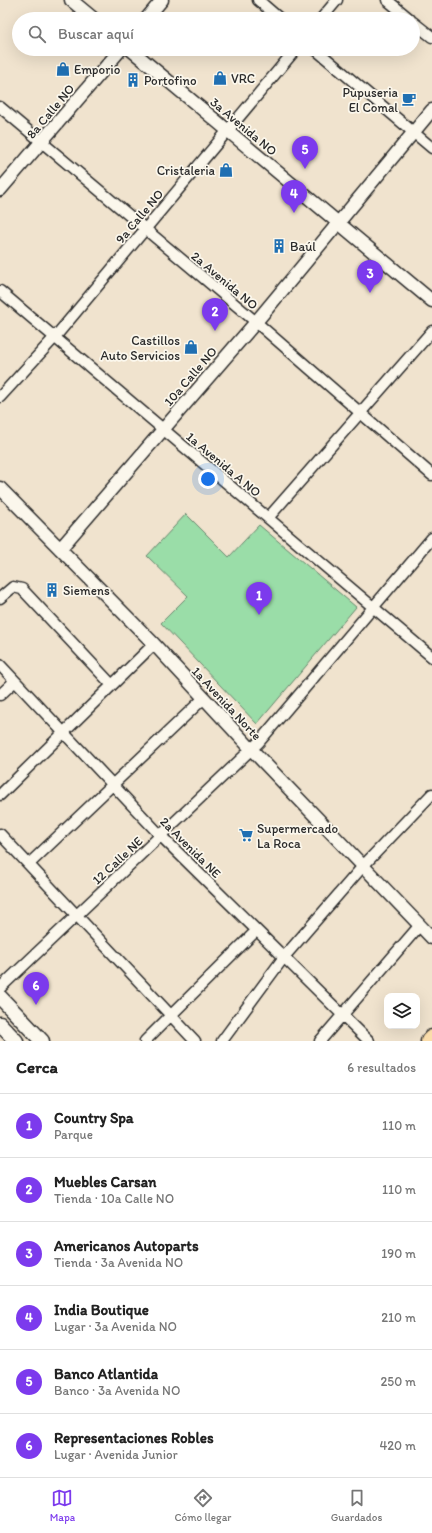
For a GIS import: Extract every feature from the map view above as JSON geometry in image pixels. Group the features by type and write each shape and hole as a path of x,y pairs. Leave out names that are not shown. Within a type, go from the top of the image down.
{"highway":[{"path":"429,1041 432,1038"}],"main road":[{"path":"0,997 42,1041"},
{"path":"0,1025 16,1041"}],"street":[{"path":"71,0 86,12"},
{"path":"152,12 162,0"},
{"path":"258,0 272,12"},
{"path":"327,12 337,0"},
{"path":"387,0 402,12"},
{"path":"420,28 432,37"},
{"name":"8a Calle NO","path":"0,190 115,56"},
{"name":"3a Avenida NO","path":"138,56 432,301"},
{"name":"9a Calle NO","path":"0,397 55,337 290,56"},
{"path":"323,56 432,148"},
{"name":"2a Avenida NO","path":"0,108 256,322 432,474"},
{"name":"10a Calle NO","path":"60,550 256,322 432,110"},
{"name":"1a Avenida A NO","path":"0,290 432,657"},
{"path":"268,518 432,331"},
{"name":"1a Avenida Norte","path":"0,488 154,644 252,750 432,938"},
{"name":"12 Calle NE","path":"0,988 252,750 432,538"},
{"path":"1,594 13,587 22,589 112,685"},
{"path":"0,795 154,644"},
{"name":"2a Avenida NE","path":"0,665 161,836 369,1041"},
{"path":"0,695 15,681"},
{"path":"29,864 204,698"},
{"path":"222,1041 284,957 364,866 432,794"},
{"path":"0,834 195,1041"},
{"path":"320,1041 420,925"},
{"path":"145,1041 256,931"}],"green space":[{"path":"186,514 229,557 259,525 356,607 257,724 161,623 188,596 147,556"}],"place":[{"name":"Emporio","path":"63,69"},
{"name":"VRC","path":"220,78"},
{"name":"Portofino","path":"133,80"},
{"name":"Pupuseria El Comal","path":"409,99"},
{"name":"Banco Atlantida","path":"305,169"},
{"name":"Cristaleria","path":"226,170"},
{"name":"India Boutique","path":"294,213"},
{"name":"Baúl","path":"279,246"},
{"name":"Americanos Autoparts","path":"370,293"},
{"name":"Muebles Carsan","path":"215,331"},
{"name":"Castillos Auto Servicios","path":"191,347"},
{"name":"Siemens","path":"52,590"},
{"name":"Country Spa","path":"259,615"},
{"name":"Supermercado La Roca","path":"246,835"},
{"name":"Representaciones Robles","path":"36,1005"}]}
